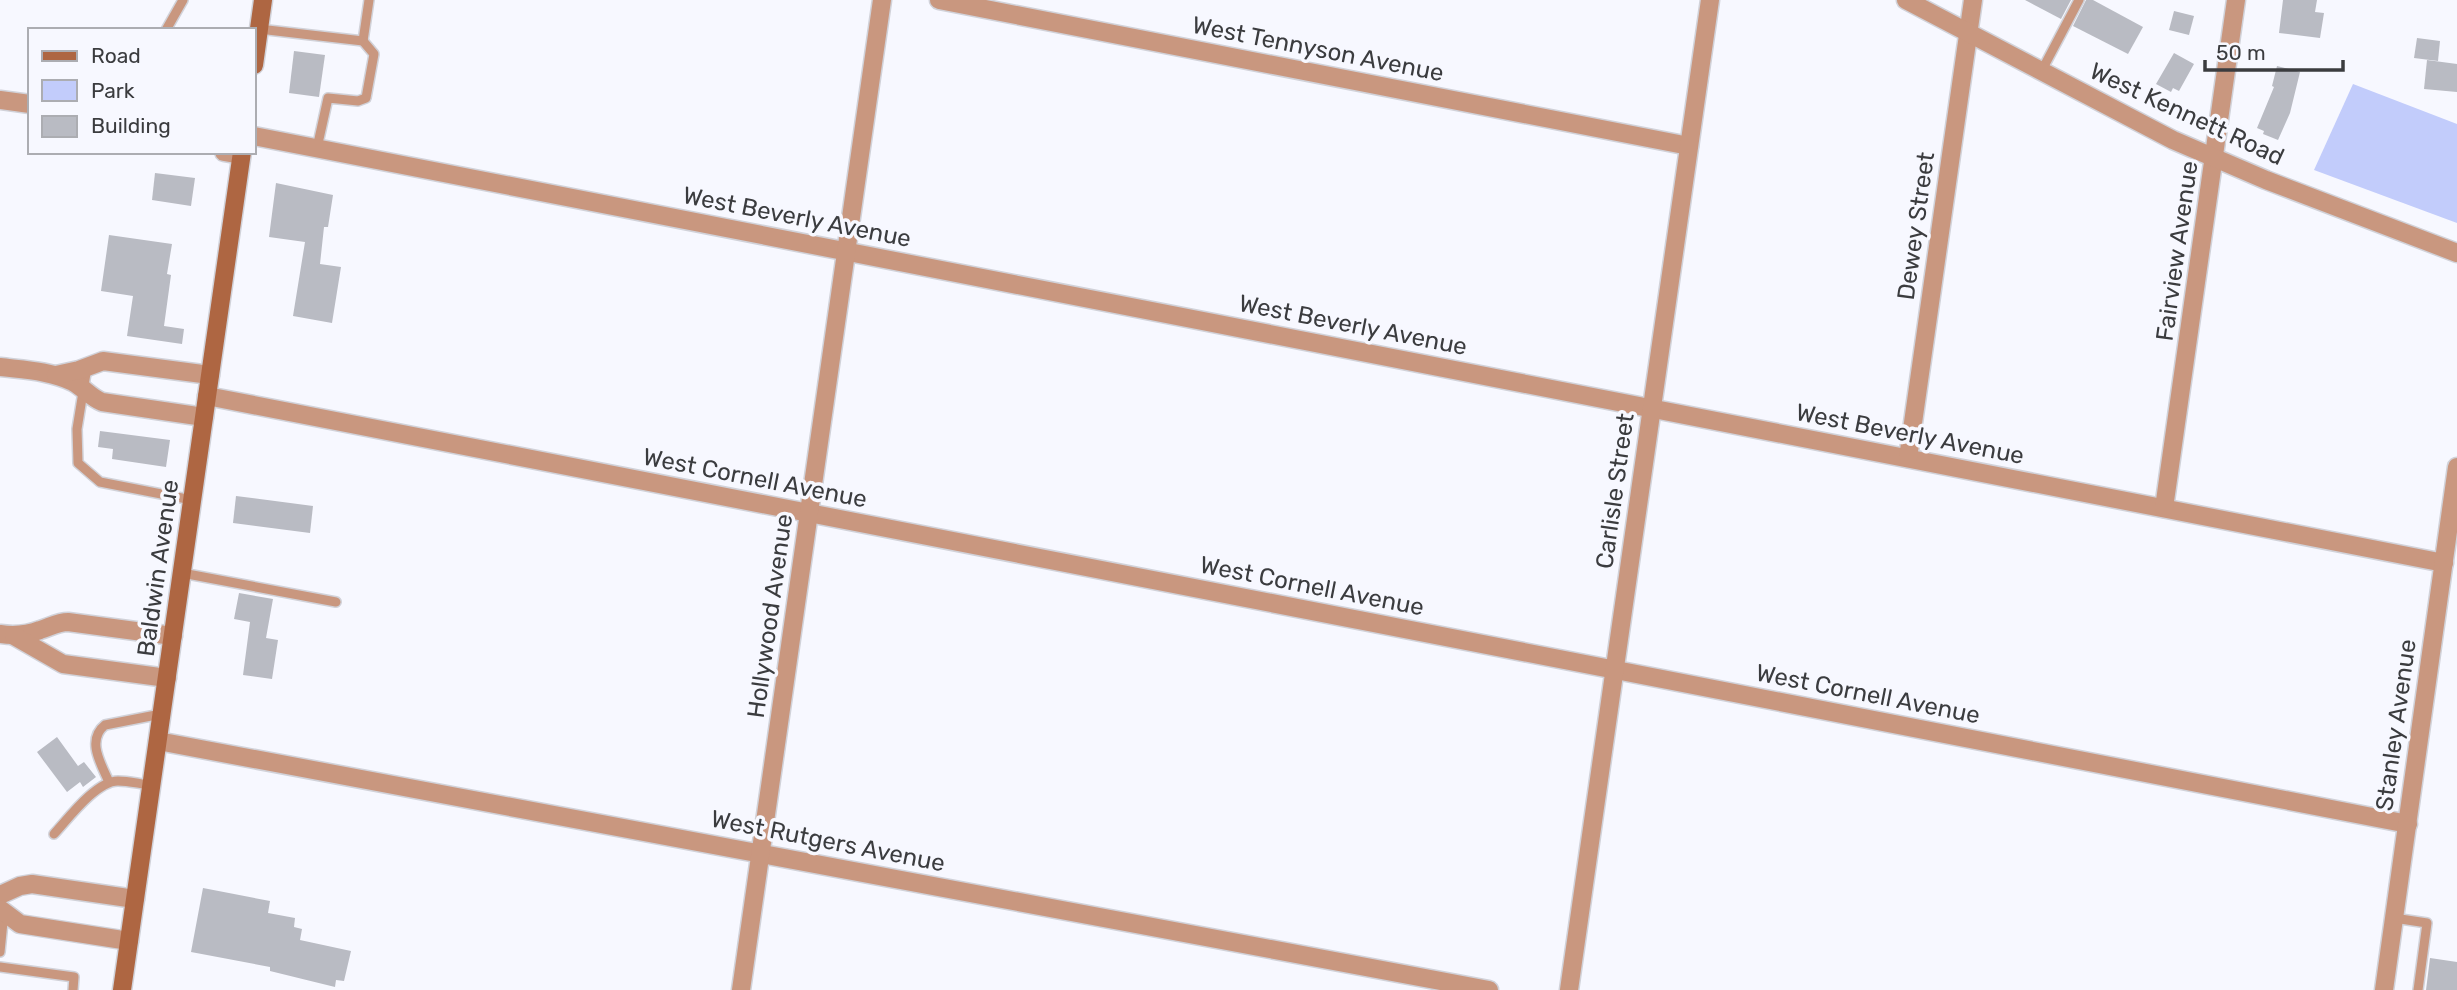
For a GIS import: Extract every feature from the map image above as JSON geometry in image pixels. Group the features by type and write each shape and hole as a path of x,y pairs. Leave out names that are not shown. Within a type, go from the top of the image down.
{"main road":[{"path":"256,51 263,0"},
{"name":"Baldwin Avenue","path":"122,990 210,375 236,154"}],"street":[{"name":"Hollywood Avenue","path":"741,990 882,0"},
{"name":"West Tennyson Avenue","path":"939,0 1689,146"},
{"name":"Carlisle Street","path":"1569,990 1710,0"},
{"name":"West Kennett Road","path":"1906,0 2132,119 2215,158 2457,253"},
{"name":"Dewey Street","path":"1908,458 1973,0"},
{"name":"Fairview Avenue","path":"2164,508 2236,0"},
{"path":"0,100 28,104"},
{"name":"West Beverly Avenue","path":"256,136 2444,563"},
{"path":"56,375 108,361 210,375"},
{"path":"0,367 56,375 102,402 204,417"},
{"name":"West Cornell Avenue","path":"207,396 2407,824"},
{"name":"Stanley Avenue","path":"2384,990 2457,467"},
{"path":"7,635 32,633 68,622 173,636"},
{"path":"7,635 63,664 167,678"},
{"name":"West Rutgers Avenue","path":"158,741 1489,990"},
{"path":"129,941 27,926 14,921 3,902 20,886 32,884 135,899"}],"lane":[{"path":"167,28 183,0"},
{"path":"363,41 369,0"},
{"path":"2041,72 2079,0"},
{"path":"259,29 363,41 373,54 366,98 358,101 328,98 317,148"},
{"path":"87,367 77,429 78,463 100,482 192,499"},
{"path":"182,573 337,602"},
{"path":"109,782 96,750 98,731 105,725 161,715"},
{"path":"54,834 99,788 109,782 151,785"},
{"path":"0,952 3,902"},
{"path":"2394,918 2427,923 2418,990"},
{"path":"0,967 74,977 72,990"}],"green space":[{"path":"2353,84 2457,124 2457,223 2314,170"}],"building":[{"path":"2025,0 2071,0 2061,19"},
{"path":"2086,0 2093,0 2143,27 2128,54 2073,26"},
{"path":"2283,0 2317,0 2315,12 2324,13 2320,38 2279,33"},
{"path":"2174,11 2194,16 2189,35 2169,30"},
{"path":"2417,38 2440,41 2438,61 2414,58"},
{"path":"294,51 325,55 319,97 289,93"},
{"path":"2174,53 2194,64 2179,91 2173,88 2171,92 2156,84"},
{"path":"2427,60 2457,64 2457,92 2424,89"},
{"path":"2277,66 2300,72 2290,113 2278,140 2263,134 2264,131 2257,128 2274,87 2272,86"},
{"path":"155,173 195,178 191,206 152,200"},
{"path":"276,183 333,195 328,227 324,227 320,264 341,267 332,323 293,316 305,242 269,237"},
{"path":"109,235 172,244 164,326 184,329 182,344 127,336 133,296 101,291"},
{"path":"100,431 170,440 166,467 112,459 113,449 98,447"},
{"path":"236,496 313,506 310,533 233,523"},
{"path":"239,593 273,599 266,638 278,640 272,679 243,675 250,622 234,619"},
{"path":"57,737 78,766 84,762 96,777 83,787 80,782 67,792 37,752"},
{"path":"203,888 270,901 268,913 295,918 294,927 302,929 300,940 351,951 344,981 336,980 335,987 270,971 270,967 191,952"},
{"path":"2430,958 2457,962 2457,990 2426,990"}]}
